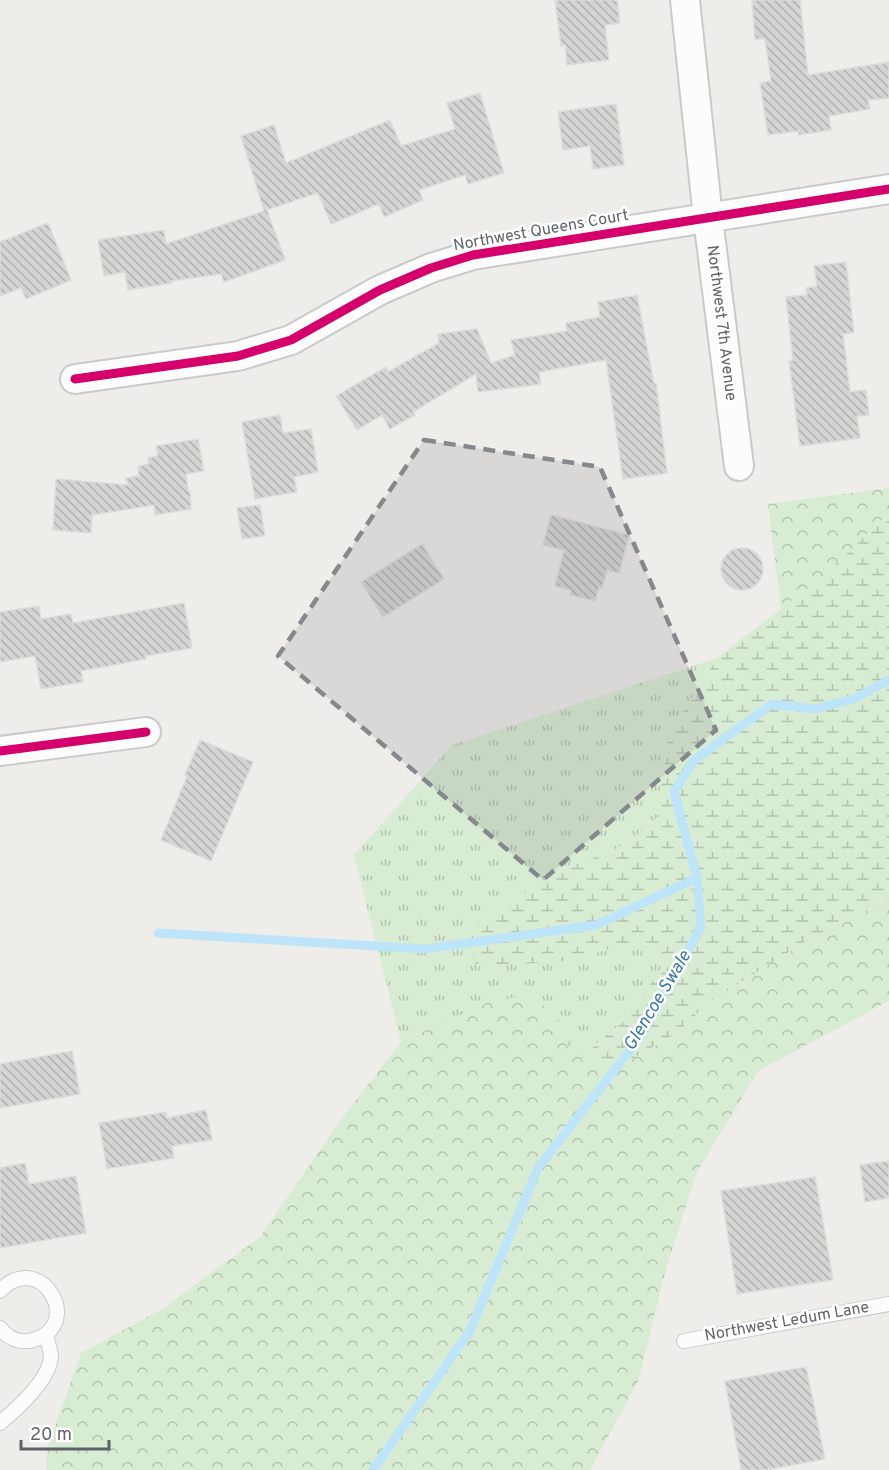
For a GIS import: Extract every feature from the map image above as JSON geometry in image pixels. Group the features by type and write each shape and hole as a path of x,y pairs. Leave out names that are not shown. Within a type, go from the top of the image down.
{"street":[{"name":"Northwest 7th Avenue","path":"685,0 738,466"},
{"name":"Northwest Queens Court","path":"75,379 238,356 291,340 380,290 431,268 473,255 889,189"},
{"path":"0,751 146,732"}],"lane":[{"path":"0,1292 10,1282 22,1278 34,1280 45,1285 54,1294 57,1306 56,1319 46,1334 29,1342 6,1335 0,1328"},
{"name":"Northwest Ledum Lane","path":"684,1341 889,1304"},
{"path":"0,1423 16,1410 44,1377 51,1357 46,1334"}],"highlighted area":[{"path":"424,440 600,467 716,730 543,880 278,656"}],"green space":[{"path":"889,488 889,513 821,578 781,609 768,504"},
{"path":"889,513 889,899 812,937 711,1001 676,1033 619,1067 581,1057 625,1020 661,969 656,945 627,944 568,961 476,964 465,943 473,924 565,868 613,851 655,823 669,734 717,658 821,578"},
{"path":"717,658 669,734 655,823 613,851 565,868 473,924 465,943 568,961 627,944 656,945 661,969 625,1020 581,1057 569,1054 561,1023 487,1003 401,1042 354,855 452,745"},
{"path":"889,899 889,1001 758,1071 697,1172 666,1269 638,1382 590,1470 46,1470 48,1446 81,1353 162,1309 260,1237 342,1118 401,1042 487,1003 531,994 561,1023 570,1054 620,1067 676,1033 711,1001 812,937"}],"building":[{"path":"555,0 617,0 620,23 605,25 609,60 567,65 565,45 561,46"},
{"path":"752,0 800,0 808,75 889,62 889,98 868,100 870,109 829,116 831,130 799,135 798,131 768,135 760,83 771,81 765,39 755,39"},
{"path":"480,93 504,173 468,184 465,175 419,190 423,200 384,217 379,204 331,224 318,193 267,210 285,260 224,282 221,274 128,290 125,272 104,276 98,240 164,230 166,244 264,211 241,136 274,125 286,163 390,120 401,146 455,129 447,103"},
{"path":"616,104 624,165 593,169 590,146 563,150 558,112"},
{"path":"48,223 71,280 26,299 21,288 0,296 0,242"},
{"path":"846,262 854,333 843,334 850,392 866,390 869,415 857,416 860,438 800,446 789,361 793,360 786,297 807,295 806,288 817,286 814,266"},
{"path":"637,295 654,384 656,383 667,473 623,479 606,360 539,372 541,384 478,392 476,374 413,412 415,415 390,429 382,415 357,430 336,396 386,367 388,372 439,343 438,334 477,329 491,363 515,355 511,340 567,331 566,323 600,317 598,302"},
{"path":"280,415 283,433 311,429 318,472 294,477 297,492 255,499 242,422"},
{"path":"198,439 204,471 186,474 191,509 155,515 154,505 92,515 91,533 53,530 56,479 128,485 126,478 139,476 138,466 149,464 148,458 158,456 156,446"},
{"path":"260,505 265,536 242,539 237,508"},
{"path":"551,515 629,535 619,573 607,570 602,588 599,587 595,601 570,595 571,590 555,586 564,550 543,545"},
{"path":"422,544 444,579 383,617 361,582"},
{"path":"742,548 757,554 763,569 757,584 742,590 727,584 721,569 727,554"},
{"path":"184,603 192,648 81,671 83,682 41,689 35,656 0,662 0,612 39,606 41,619 71,614 73,623"},
{"path":"200,740 253,762 211,861 161,840"},
{"path":"72,1051 80,1094 0,1108 0,1064"},
{"path":"206,1110 212,1140 172,1146 174,1158 107,1169 99,1123 166,1112 167,1118"},
{"path":"889,1161 889,1198 865,1202 860,1165"},
{"path":"25,1163 29,1184 76,1176 86,1233 0,1248 0,1168"},
{"path":"815,1177 833,1280 737,1294 721,1191"},
{"path":"806,1367 825,1459 766,1470 741,1470 725,1381"}],"waterway":[{"name":"Glencoe Swale","path":"373,1470 470,1331 538,1168 641,1036 701,927 697,878 674,792 693,761 772,704 814,709 854,699 889,680"},
{"path":"158,933 425,949 596,925 697,878"}],"cycle path":[{"path":"75,379 238,356 291,340 380,290 431,268 473,255 889,189"},
{"path":"0,751 146,732"}]}
